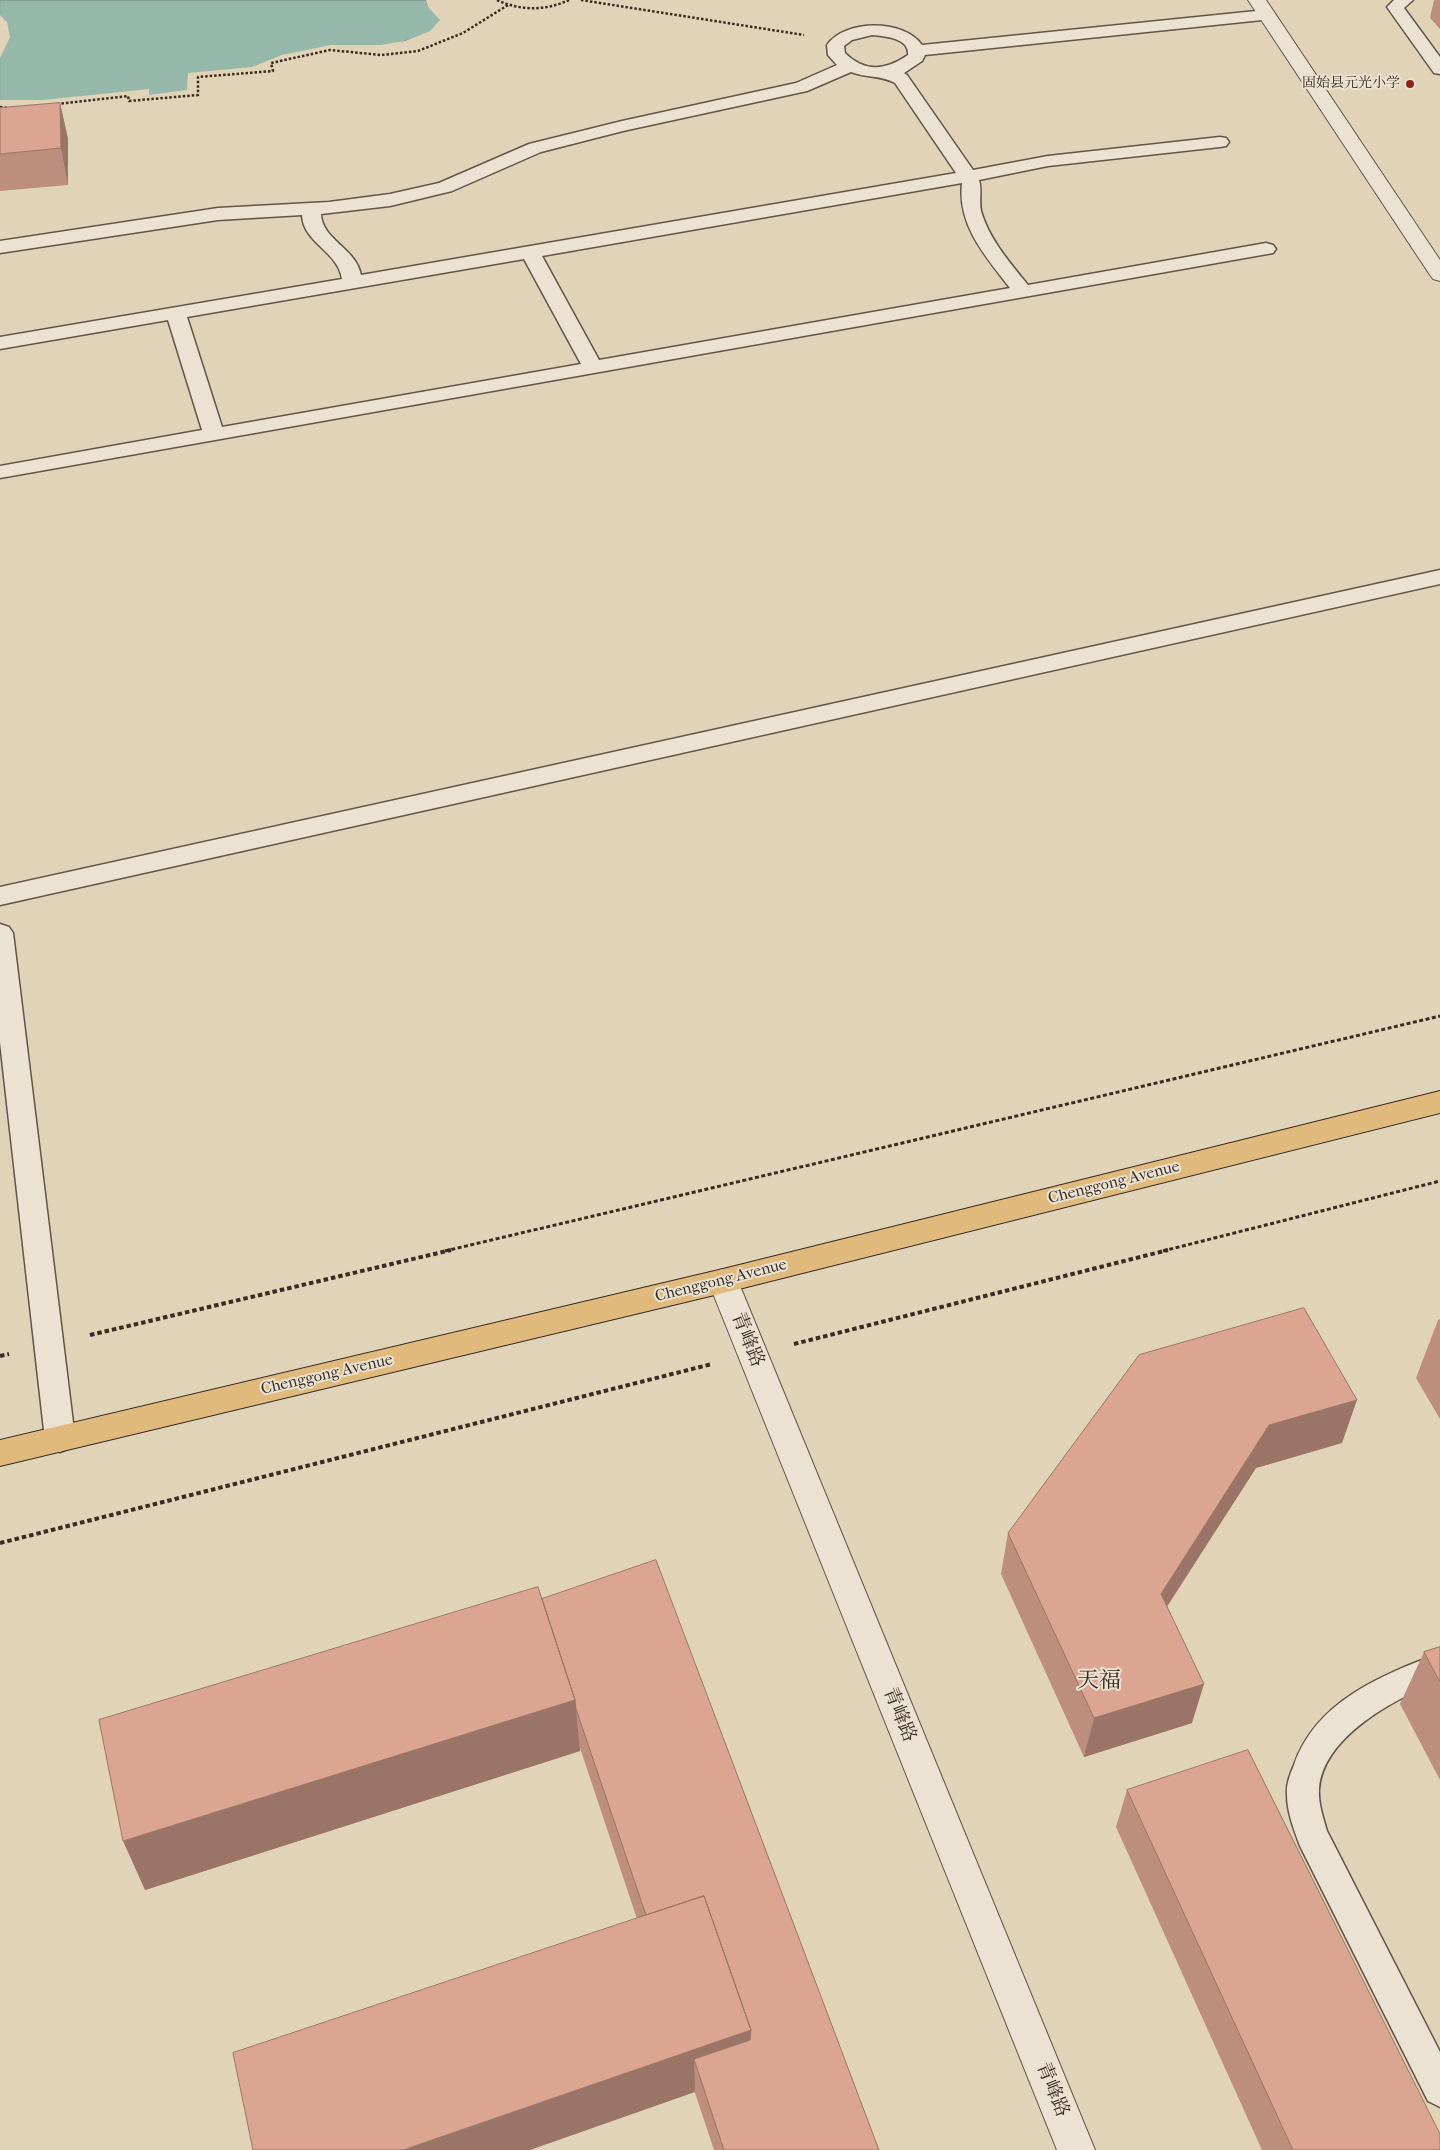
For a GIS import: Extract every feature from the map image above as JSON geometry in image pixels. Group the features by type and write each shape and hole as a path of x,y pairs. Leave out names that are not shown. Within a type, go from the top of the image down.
{"main road":[{"name":"Chenggong Avenue","path":"0,1454 723,1280 1440,1102"}],"street":[{"path":"1262,8 1440,275"},
{"name":"青峰路","path":"723,1280 1076,2150"}],"lane":[{"path":"1405,0 1395,7 1440,69"},
{"path":"917,51 1262,8"},
{"path":"885,31 908,38 917,51 916,57 911,63 889,72 875,72 848,67 834,54 835,47 840,40 860,32 885,31"},
{"path":"0,247 218,214 312,209 390,200 445,187 484,172 535,148 622,126 801,87 848,67"},
{"path":"889,72 902,79 971,183 968,195 979,230 1022,292"},
{"path":"0,343 967,177 1048,161 1220,142"},
{"path":"312,209 313,225 343,256 352,272 352,283"},
{"path":"0,472 1266,249"},
{"path":"530,252 593,367"},
{"path":"176,313 214,434"},
{"path":"0,896 1440,576"},
{"path":"0,933 60,1439"},
{"path":"1440,1667 1373,1696 1344,1718 1316,1752 1304,1782 1304,1810 1312,1835 1440,2089"}],"path":[{"path":"497,0 508,5 534,9 549,8 569,0"},
{"path":"581,0 840,40"},
{"path":"53,104 128,96 129,101 198,95 198,77 273,71 271,63 289,62 339,50 380,55 416,52 440,46 479,25 508,5"},
{"path":"0,107 10,108"},
{"path":"0,1356 1440,1016"}],"shaded area":[{"path":"0,0 524,0 315,72 244,91 0,117"}],"pier":[{"path":"426,0 527,0 491,29 433,57 315,75 208,104 150,114 0,120 0,100 43,100 149,89 149,95 187,90 188,73 252,67 282,55 331,45 380,45 405,41 430,31 440,20 429,8"},
{"path":"0,15 7,22 10,37 0,58"}],"building":[{"path":"60,103 61,148 0,154 0,108"},
{"path":"1304,1308 1357,1400 1269,1425 1161,1594 1204,1684 1094,1718 1008,1533 1139,1355"},
{"path":"656,1560 879,2150 724,2150 694,2059 750,2040 751,2030 704,1896 646,1915 576,1709 575,1700 542,1599"},
{"path":"538,1587 575,1700 123,1841 99,1720"},
{"path":"1440,1647 1440,1682 1424,1652"},
{"path":"1248,1750 1440,2134 1440,2150 1293,2150 1127,1790"},
{"path":"704,1896 751,2030 403,2150 253,2150 233,2053"}],"place":[{"name":"固始县元光小学","path":"1410,84"}],"district":[{"name":"天福","path":"1099,1682"}]}
